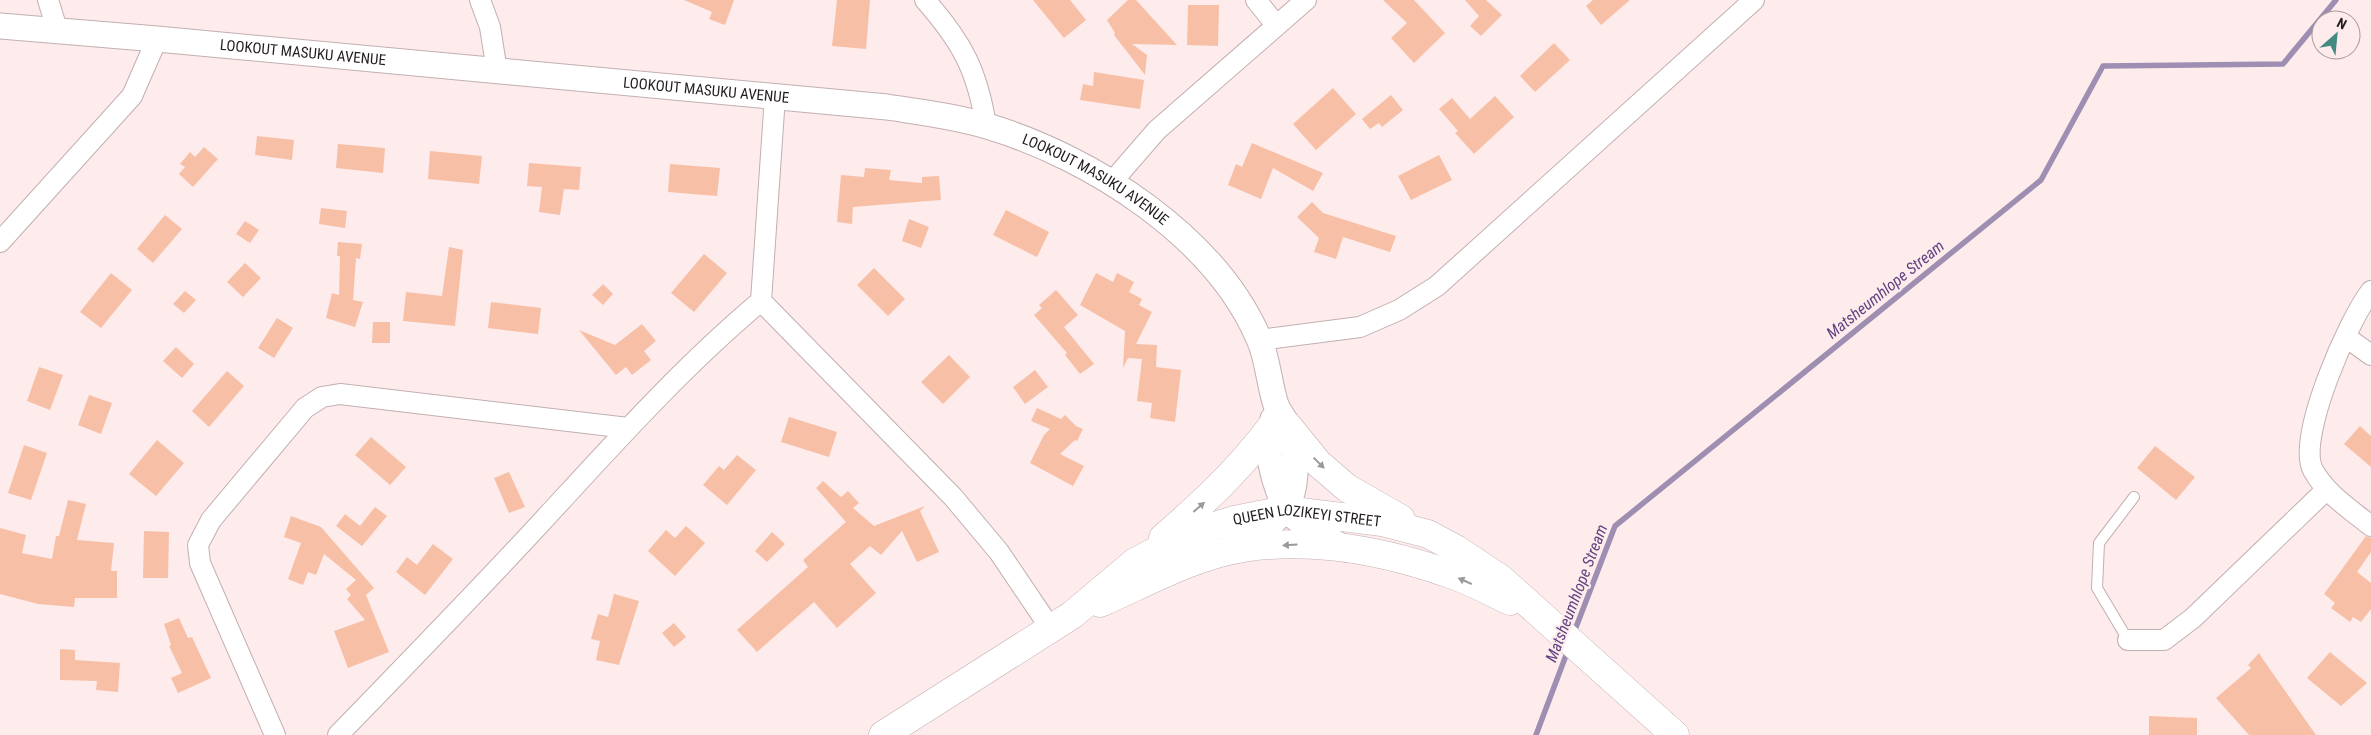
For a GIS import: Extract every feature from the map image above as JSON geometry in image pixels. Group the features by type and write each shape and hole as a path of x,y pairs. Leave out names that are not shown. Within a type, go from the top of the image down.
{"main road":[{"path":"1135,562 1205,501 1246,460 1279,420 1318,463 1347,488 1428,534"},
{"name":"QUEEN LOZIKEYI STREET","path":"883,735 1061,622 1135,562 1189,534 1234,520 1285,510 1382,522 1428,534 1456,549 1501,579 1675,735"},
{"name":"QUEEN LOZIKEYI STREET","path":"1061,622 1181,567 1220,553 1304,544 1379,554 1445,572 1542,615"}],"street":[{"path":"48,0 58,32"},
{"path":"480,0 490,27 497,71"},
{"path":"925,0 946,24 969,61 980,88 986,125"},
{"path":"1256,0 1276,25"},
{"path":"1110,183 1157,130 1306,0"},
{"path":"1260,340 1360,326 1399,310 1437,286 1754,0"},
{"name":"LOOKOUT MASUKU AVENUE","path":"0,26 58,32 157,38 887,107 986,125 1038,145 1110,183 1154,212 1186,238 1222,279 1260,340 1279,420 1295,475 1285,510"},
{"path":"0,242 132,96 157,38"},
{"path":"338,735 474,595 628,428 725,331 761,301 775,96"},
{"path":"2371,291 2346,336 2325,384 2313,420 2312,468 2326,490 2371,526"},
{"path":"761,301 953,497 1061,622"},
{"path":"2346,336 2371,355"},
{"path":"275,735 200,563 198,545 211,520 305,408 322,397 340,394 628,428"},
{"path":"2128,640 2164,640 2192,618 2326,490"},
{"path":"1220,553 1274,522 1285,510 1345,549"}],"lane":[{"path":"2128,640 2097,588 2099,543 2134,497"}],"building":[{"path":"684,0 734,0 725,25 709,19 712,12"},
{"path":"837,0 870,0 866,49 832,46"},
{"path":"1033,0 1070,0 1086,20 1064,38"},
{"path":"1128,0 1136,0 1177,45 1132,44 1147,55 1145,75 1114,35 1115,33 1107,20"},
{"path":"1383,0 1414,0 1445,33 1414,63 1391,38 1407,23"},
{"path":"1465,0 1486,0 1502,15 1481,36 1470,26 1479,16"},
{"path":"1593,0 1630,0 1601,25 1586,6"},
{"path":"1188,5 1219,5 1218,46 1187,45"},
{"path":"1554,43 1570,60 1535,92 1520,76"},
{"path":"1094,72 1144,80 1140,109 1080,100 1083,84 1093,86"},
{"path":"1333,88 1356,114 1316,150 1293,124"},
{"path":"1391,95 1403,110 1382,127 1379,123 1370,129 1362,119"},
{"path":"1495,96 1514,117 1474,154 1455,133 1458,131 1439,109 1452,98 1470,119"},
{"path":"257,136 294,140 292,160 255,155"},
{"path":"1252,143 1323,173 1313,191 1273,168 1261,199 1228,185 1236,164 1242,167"},
{"path":"338,144 385,148 383,173 336,168"},
{"path":"204,147 218,159 193,187 179,174 185,167 180,164 190,152 195,157"},
{"path":"430,151 482,156 479,184 428,179"},
{"path":"1439,155 1452,180 1411,200 1398,176"},
{"path":"529,163 581,167 579,190 564,189 560,215 539,212 542,187 527,186"},
{"path":"670,164 720,168 717,196 668,192"},
{"path":"865,168 891,170 889,180 922,183 922,177 939,176 941,200 853,207 852,224 837,222 841,175 864,177"},
{"path":"1312,202 1323,213 1396,236 1390,252 1343,237 1336,259 1314,252 1319,238 1297,217"},
{"path":"321,208 347,211 345,228 319,224"},
{"path":"1006,210 1049,232 1037,257 993,235"},
{"path":"165,215 182,229 153,263 137,249"},
{"path":"909,219 929,227 921,248 902,241"},
{"path":"245,221 259,230 250,243 236,234"},
{"path":"338,242 362,244 360,259 356,258 353,300 363,302 355,327 326,318 332,293 339,295 340,256 337,256"},
{"path":"449,247 463,250 455,326 403,321 406,292 442,296"},
{"path":"704,254 727,273 694,312 671,293"},
{"path":"245,263 261,278 243,297 227,282"},
{"path":"874,268 905,299 888,316 857,285"},
{"path":"111,273 132,290 101,328 80,312"},
{"path":"1096,273 1113,282 1117,273 1134,282 1129,292 1142,299 1139,305 1152,312 1136,344 1157,345 1156,367 1181,370 1175,422 1150,418 1152,403 1137,401 1142,359 1128,358 1123,368 1125,331 1080,305"},
{"path":"603,284 613,294 603,305 592,295"},
{"path":"1056,290 1078,315 1064,327 1094,364 1080,374 1065,355 1067,353 1034,315 1042,308 1039,305"},
{"path":"185,291 196,300 184,313 173,304"},
{"path":"491,302 541,308 538,334 488,328"},
{"path":"277,318 293,328 274,358 258,348"},
{"path":"373,322 390,322 390,343 372,343"},
{"path":"642,324 656,341 644,351 651,360 632,375 626,367 616,375 579,330 615,345"},
{"path":"176,347 194,364 182,378 163,361"},
{"path":"949,355 970,377 943,404 921,382"},
{"path":"39,367 63,375 50,410 27,401"},
{"path":"1035,370 1048,387 1025,404 1013,387"},
{"path":"227,371 244,386 209,427 192,411"},
{"path":"89,395 112,403 101,434 78,425"},
{"path":"1037,408 1061,419 1065,415 1076,426 1083,429 1077,441 1075,440 1060,454 1084,466 1073,486 1030,463 1044,435 1050,429 1031,421"},
{"path":"789,417 837,432 829,457 781,442"},
{"path":"2360,426 2371,436 2371,467 2344,444"},
{"path":"371,437 406,467 390,485 355,455"},
{"path":"157,440 184,463 156,496 129,474"},
{"path":"24,445 47,453 31,500 8,493"},
{"path":"2155,446 2195,477 2176,500 2137,468"},
{"path":"737,455 756,470 727,505 703,485 719,466 724,470"},
{"path":"509,472 525,507 509,513 494,478"},
{"path":"823,481 841,497 848,491 859,503 853,508 874,526 925,506 920,511 939,552 917,562 902,531 881,555 870,546 850,564 876,593 837,628 814,602 757,652 737,630 808,567 803,560 846,522 816,488"},
{"path":"68,500 86,504 77,540 114,543 111,571 117,571 117,598 75,598 74,607 38,604 0,594 0,528 26,535 22,553 52,559 56,536 59,536"},
{"path":"375,507 387,516 362,546 336,526 345,514 360,526"},
{"path":"291,516 321,527 374,588 366,595 389,652 348,668 334,631 365,620 347,599 351,595 346,589 356,580 324,554 316,575 308,572 303,585 288,579 301,543 284,537"},
{"path":"686,526 705,543 675,576 648,551 666,530 675,538"},
{"path":"144,531 169,532 168,578 143,578"},
{"path":"772,532 785,544 767,562 755,551"},
{"path":"2366,536 2371,538 2371,552 2357,572 2371,583 2371,609 2361,622 2353,617 2350,622 2331,608 2335,603 2324,594"},
{"path":"433,544 453,559 425,595 396,572 407,557 417,565"},
{"path":"614,594 639,601 619,665 596,660 600,641 591,639 598,614 608,617"},
{"path":"179,618 188,638 192,637 211,678 178,693 171,678 182,673 169,646 171,645 164,624"},
{"path":"674,623 686,637 674,647 662,633"},
{"path":"60,649 75,650 75,660 120,663 118,692 96,690 97,681 60,680"},
{"path":"2330,652 2367,683 2341,706 2307,678"},
{"path":"2259,653 2316,735 2249,735 2216,698 2251,668 2248,665"},
{"path":"2149,716 2197,718 2197,735 2149,735"}],"waterway":[{"name":"Matsheumhlope Stream","path":"1573,635 1615,526 2041,180 2103,66 2283,64 2336,0"},
{"name":"Matsheumhlope Stream","path":"1536,735 1568,650"}]}
